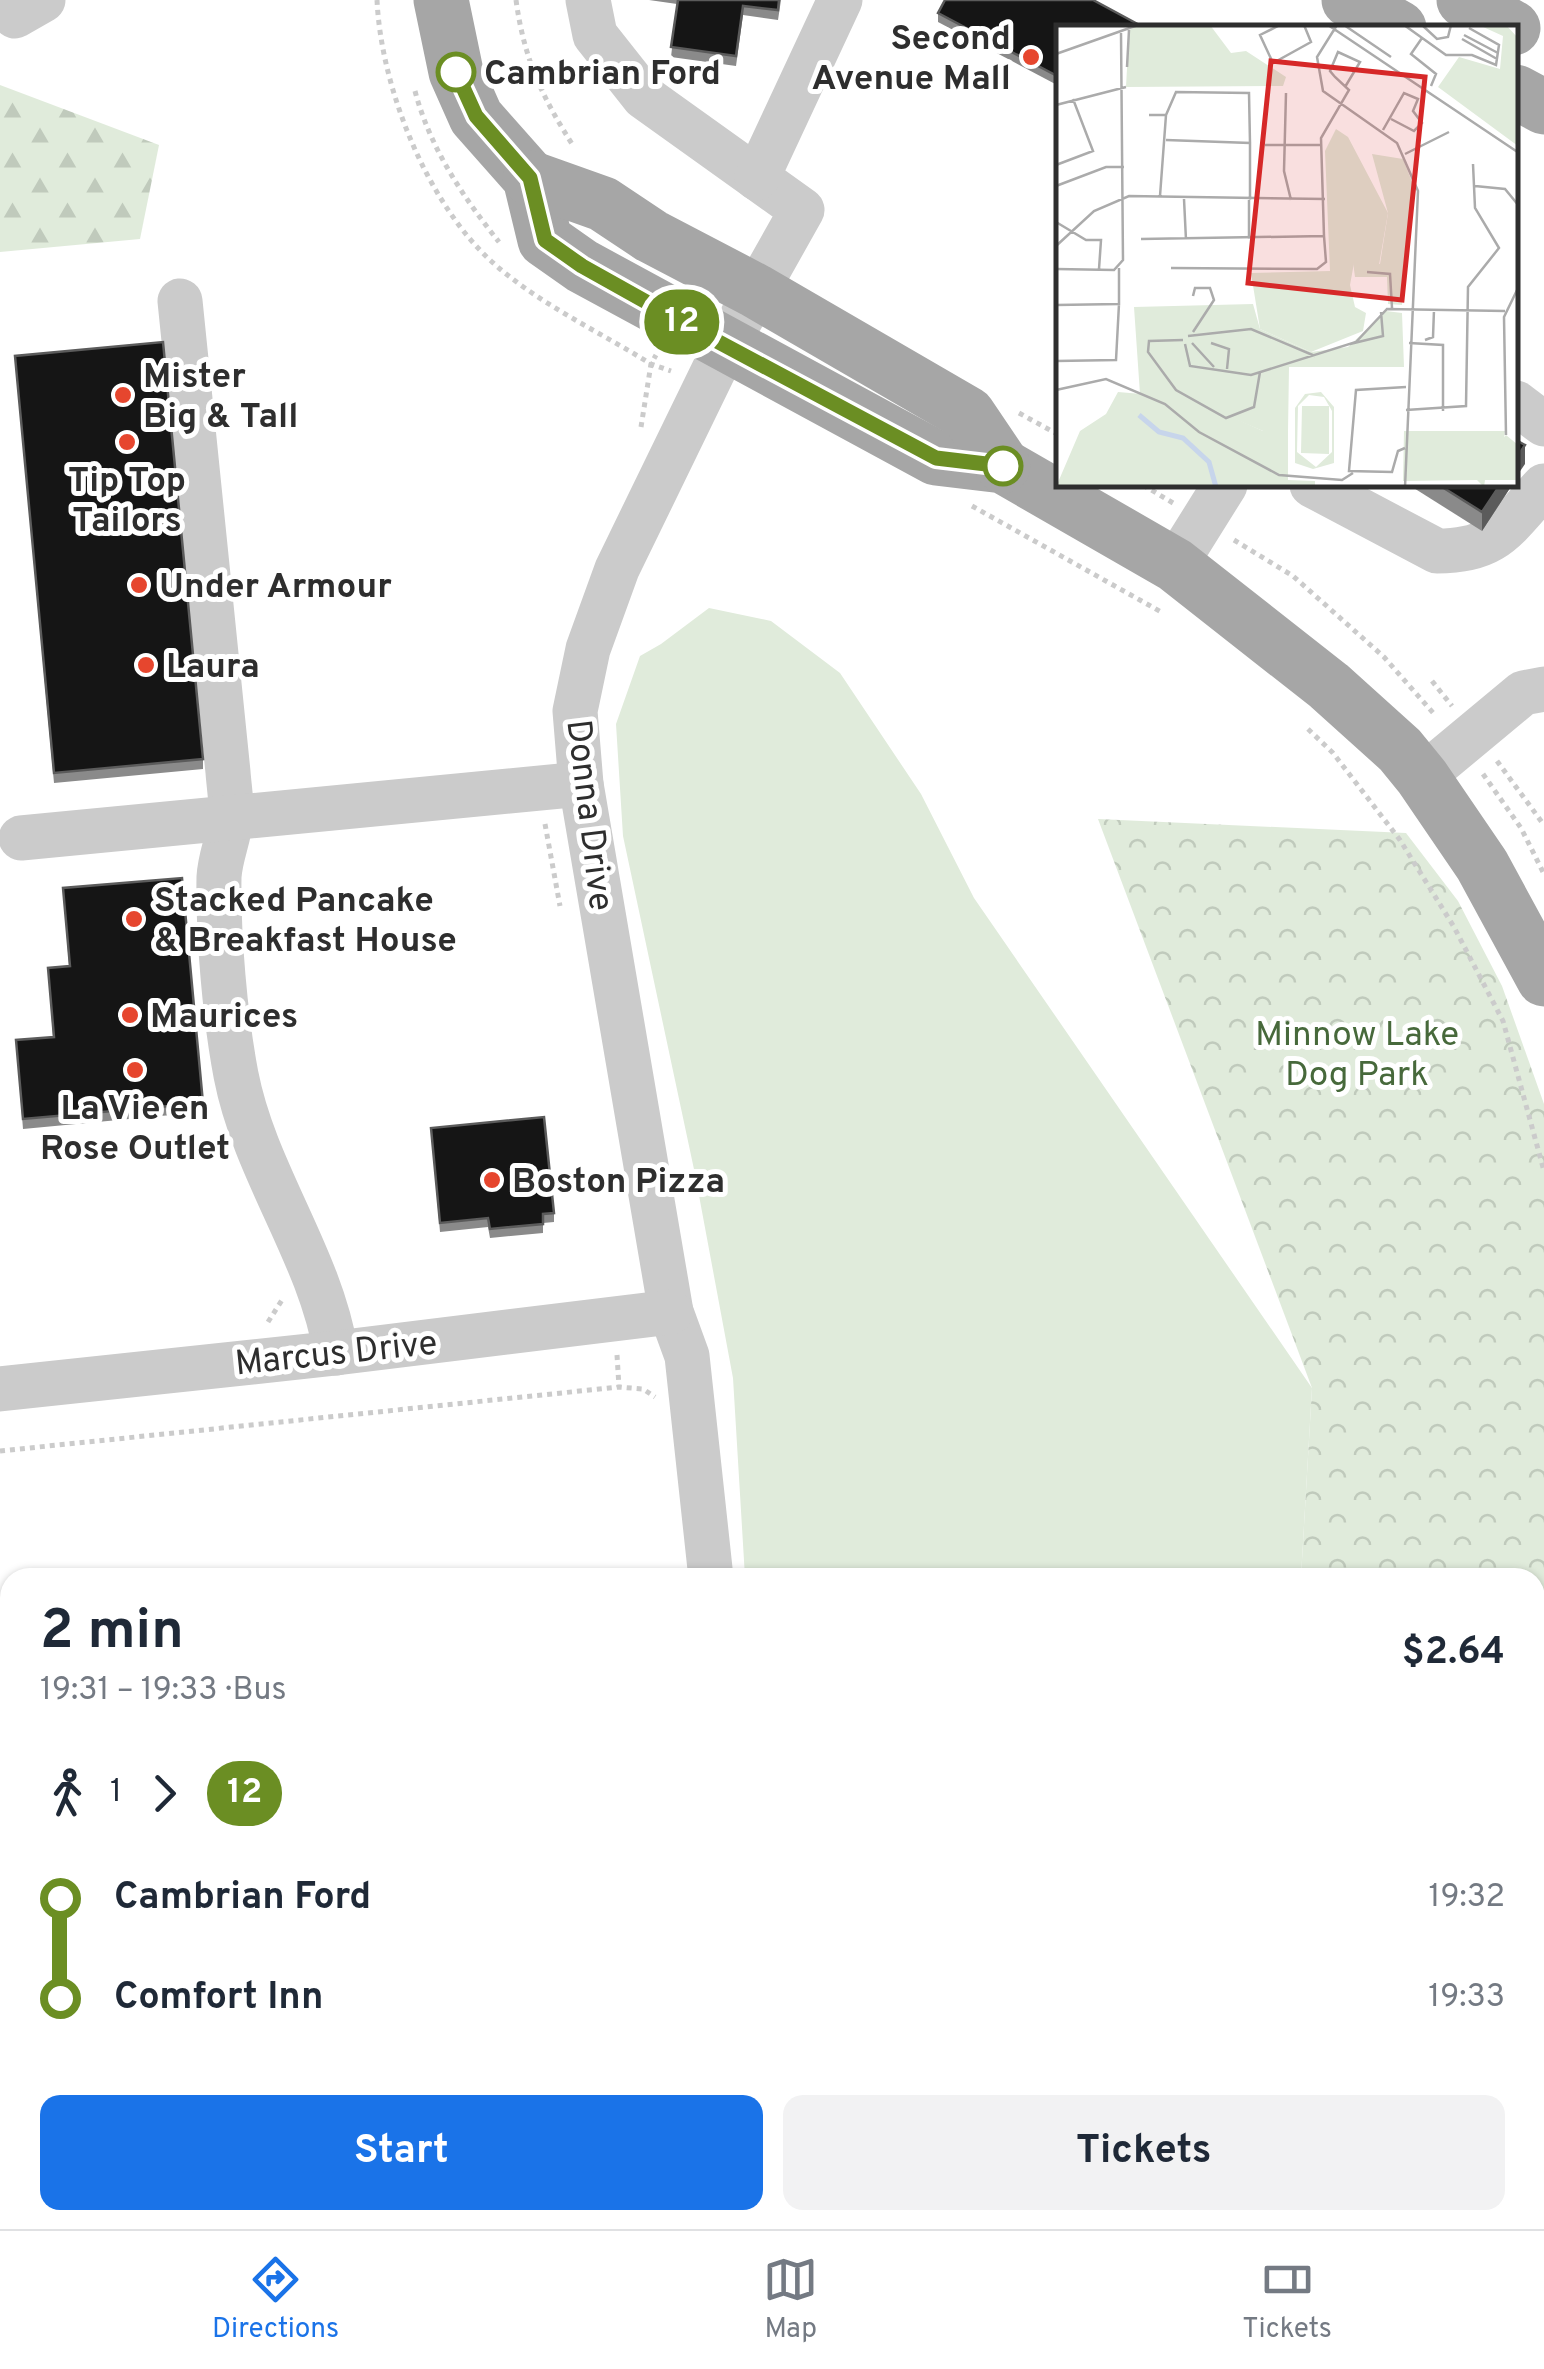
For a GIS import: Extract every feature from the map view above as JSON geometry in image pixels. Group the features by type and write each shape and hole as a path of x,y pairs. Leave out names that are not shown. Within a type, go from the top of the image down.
{"main road":[{"path":"441,0 456,72 476,116 530,178 545,240 582,266 1170,590 1329,686 1400,750 1422,778 1482,865 1544,978"},
{"path":"1348,0 1394,25"},
{"path":"1464,0 1510,25"},
{"path":"1519,30 1544,44"},
{"path":"1519,94 1544,107"},
{"path":"530,178 603,204 651,236 756,291 968,414 985,485"}],"street":[{"path":"6,0 16,16 43,0"},
{"path":"588,0 595,36 644,97 757,178 840,0"},
{"name":"Donna Drive","path":"710,1568 687,1356 671,1312 581,784 575,711 588,648 617,569 726,346 802,210 757,178"},
{"path":"180,301 231,817 219,875 237,1079 261,1154 307,1253 330,1315 336,1353"},
{"path":"1519,404 1544,424"},
{"path":"1318,488 1437,551 1456,551 1491,543 1544,486"},
{"path":"1170,590 1223,488"},
{"path":"1422,778 1523,693 1544,689"},
{"path":"22,838 581,784"},
{"name":"Marcus Drive","path":"0,1389 671,1312"}],"path":[{"path":"516,0 530,68 575,148"},
{"path":"985,485 1170,590"},
{"path":"1304,725 1333,753 1400,840 1454,927 1503,1022 1544,1171"},
{"path":"0,1451 620,1387 643,1389 663,1402"}],"green space":[{"path":"0,85 159,145 140,239 0,252"},
{"path":"709,608 771,621 840,673 921,794 974,898 1312,1388 1302,1568 744,1568 733,1378 695,1174 623,836 616,724 640,656"},
{"name":"Minnow Lake Dog Park","path":"1098,819 1406,833 1458,901 1502,986 1544,1104 1544,1568 1302,1568 1312,1388"}],"building":[{"path":"678,0 779,0 778,10 743,6 736,56 671,47"},
{"name":"Second Avenue Mall","path":"945,0 1093,0 1139,25 1056,25 1056,75 938,13"},
{"path":"163,342 203,759 54,773 15,356"},
{"path":"1444,488 1498,488 1482,512"},
{"path":"182,878 203,1103 23,1119 16,1040 54,1037 48,968 70,966 63,888"},
{"name":"Boston Pizza","path":"544,1117 554,1213 543,1214 543,1224 490,1229 488,1218 440,1223 431,1128"}],"bus line":[{"name":"12","path":"456,72 476,116 530,178 545,240 582,266 700,332 936,458 1003,466"}],"place":[{"name":"Second Avenue Mall","path":"1031,57"},
{"name":"Cambrian Ford","path":"456,72"},
{"name":"Mister Big & Tall","path":"123,395"},
{"name":"Tip Top Tailors","path":"127,442"},
{"name":"Under Armour","path":"139,585"},
{"name":"Laura","path":"146,665"},
{"name":"Stacked Pancake & Breakfast House","path":"134,919"},
{"name":"Maurices","path":"130,1015"},
{"name":"La Vie en Rose Outlet","path":"135,1070"},
{"name":"Boston Pizza","path":"492,1180"}]}
